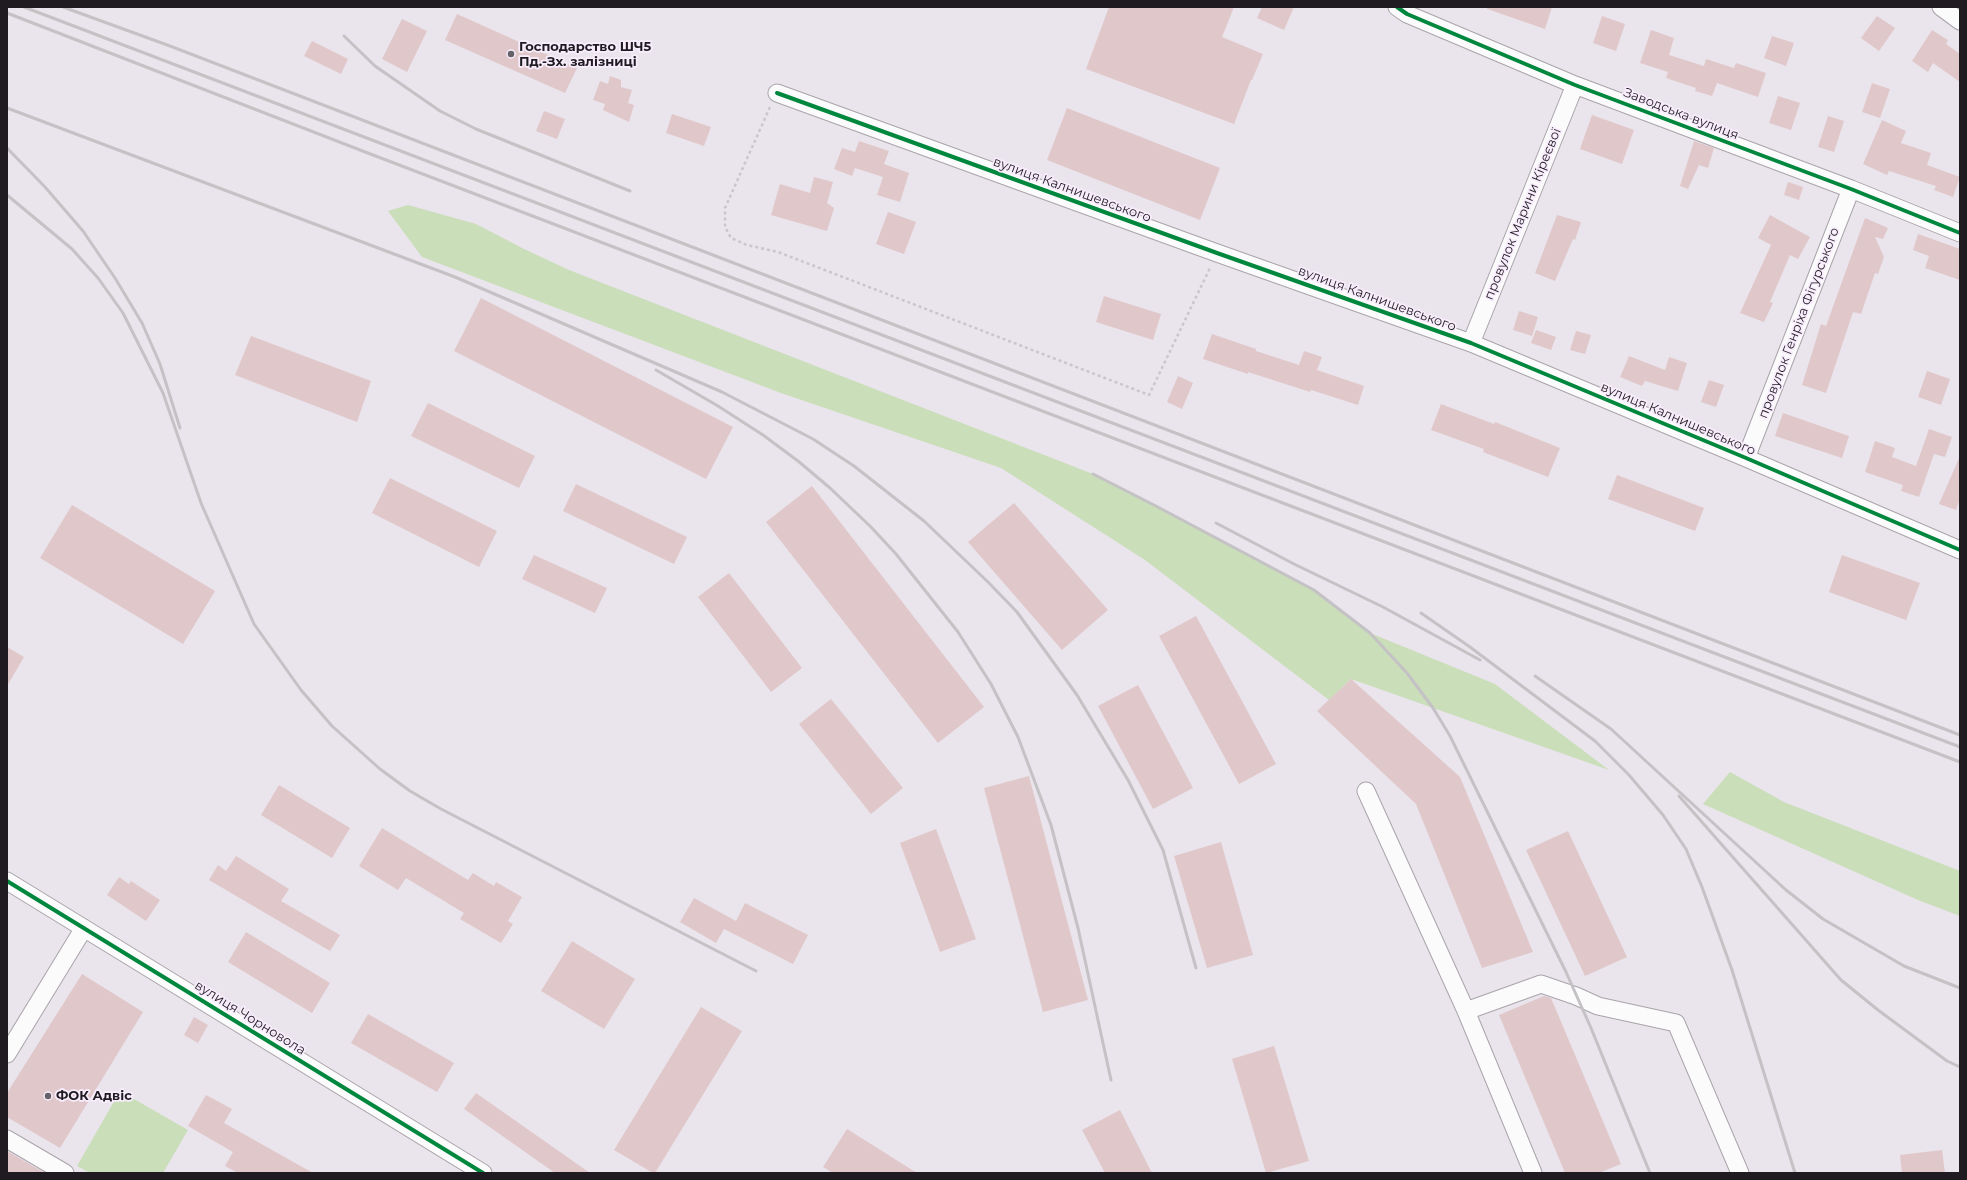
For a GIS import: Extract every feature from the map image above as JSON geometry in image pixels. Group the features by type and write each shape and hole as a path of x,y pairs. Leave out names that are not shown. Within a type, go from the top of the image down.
{"street":[{"name":"Заводська вулиця","path":"1397,7 1407,14 1575,84 1851,189 1960,233"},
{"path":"1941,7 1960,21"},
{"name":"провулок Марини Кіреєвої","path":"1471,343 1575,84"},
{"name":"вулиця Калнишевського","path":"777,93 1217,253 1471,343 1746,458 1960,550"},
{"name":"провулок Генріха Фігурського","path":"1746,458 1851,189"},
{"path":"1366,791 1466,1011 1533,1173"},
{"name":"вулиця Чорновола","path":"7,881 484,1173"},
{"path":"7,1054 84,928"},
{"path":"1466,1011 1541,984 1576,996 1598,1006 1676,1023 1740,1173"},
{"path":"7,1139 64,1173"}],"path":[{"path":"777,93 725,208 725,227 731,238 747,245 778,252 1148,395 1217,253"}],"green space":[{"path":"408,205 476,224 569,270 1093,474 1314,590 1370,633 1495,684 1609,770 1351,679 1329,700 1145,560 1001,468 781,393 422,257 388,211"},
{"path":"1730,772 1784,802 1960,871 1960,916 1918,900 1703,804"},
{"path":"120,1091 188,1130 163,1173 90,1173 77,1166"}],"building":[{"path":"1109,7 1234,7 1222,37 1263,54 1234,124 1086,69"},
{"path":"1262,7 1294,7 1284,30 1257,18"},
{"path":"1487,7 1552,7 1545,29 1487,9"},
{"name":"Господарство ШЧ5 Пд.-Зх. залізниці","path":"457,14 577,68 565,93 445,40"},
{"path":"1602,16 1625,24 1616,51 1593,43"},
{"path":"1877,16 1895,28 1879,51 1861,38"},
{"path":"402,19 427,31 407,72 382,59"},
{"path":"1651,30 1674,38 1669,55 1704,66 1706,59 1734,68 1736,63 1766,73 1758,97 1717,83 1712,96 1695,91 1696,88 1666,78 1668,72 1640,63"},
{"path":"1932,30 1948,40 1946,44 1960,54 1960,82 1933,63 1928,72 1912,61"},
{"path":"1772,36 1794,43 1786,66 1764,58"},
{"path":"312,41 348,59 341,74 304,56"},
{"path":"610,76 621,80 621,87 632,90 628,103 634,105 629,122 603,110 605,104 593,100 600,81 608,84"},
{"path":"1872,83 1890,89 1880,118 1862,112"},
{"path":"1778,96 1800,103 1791,130 1769,123"},
{"path":"1067,108 1220,168 1200,220 1047,160"},
{"path":"544,111 565,119 557,139 536,131"},
{"path":"672,114 711,127 704,146 666,133"},
{"path":"1592,115 1634,130 1622,164 1580,149"},
{"path":"1828,116 1844,121 1834,152 1818,147"},
{"path":"1882,120 1906,131 1901,143 1931,153 1927,165 1960,177 1953,197 1934,190 1936,186 1889,171 1887,175 1863,164"},
{"path":"859,141 889,151 884,164 909,173 900,202 877,195 883,177 855,168 852,176 834,169 842,148 855,152"},
{"path":"1694,141 1714,148 1708,168 1699,165 1688,189 1680,186"},
{"path":"814,177 833,182 827,203 834,208 827,231 771,215 780,184 810,193"},
{"path":"1788,182 1803,187 1799,200 1784,195"},
{"path":"888,212 916,222 904,254 876,244"},
{"path":"1557,215 1581,222 1575,240 1573,239 1555,281 1535,273"},
{"path":"1770,215 1810,237 1798,259 1790,255 1770,302 1773,303 1764,322 1740,313 1771,245 1758,238"},
{"path":"1865,218 1888,228 1883,239 1875,237 1884,257 1878,274 1875,273 1861,314 1853,312 1826,393 1802,385 1821,324 1826,326"},
{"path":"1918,234 1960,249 1960,280 1925,268 1929,256 1913,250"},
{"path":"1104,296 1161,314 1153,340 1096,322"},
{"path":"481,298 733,427 706,479 454,351"},
{"path":"1519,311 1538,317 1532,336 1513,330"},
{"path":"1536,330 1556,337 1551,350 1531,343"},
{"path":"1576,331 1591,335 1585,354 1570,350"},
{"path":"1212,334 1256,349 1256,351 1299,365 1304,351 1322,357 1317,370 1364,386 1358,405 1311,390 1310,392 1248,372 1248,374 1203,359"},
{"path":"251,336 371,381 357,422 235,375"},
{"path":"1629,356 1665,370 1669,357 1687,363 1678,391 1645,381 1642,386 1620,377"},
{"path":"1927,371 1950,379 1941,405 1918,397"},
{"path":"1178,376 1193,383 1182,409 1167,402"},
{"path":"1709,380 1724,385 1716,407 1701,402"},
{"path":"428,403 535,456 519,488 411,436"},
{"path":"1441,404 1494,424 1495,422 1560,448 1548,477 1483,452 1484,449 1431,430"},
{"path":"1783,413 1849,436 1842,458 1775,436"},
{"path":"1929,429 1952,437 1945,457 1934,454 1919,497 1901,491 1903,485 1865,472 1875,441 1895,448 1892,457 1916,466"},
{"path":"1960,456 1960,498 1956,510 1939,504"},
{"path":"1617,475 1704,508 1695,531 1608,499"},
{"path":"390,478 497,531 479,567 372,513"},
{"path":"576,484 687,537 674,564 563,511"},
{"path":"812,486 984,707 938,743 766,522"},
{"path":"1014,503 1108,610 1062,650 968,542"},
{"path":"72,505 215,591 183,644 40,558"},
{"path":"534,555 607,588 595,613 522,579"},
{"path":"1842,555 1920,583 1906,620 1829,592"},
{"path":"729,573 802,668 771,692 698,597"},
{"path":"1196,616 1276,764 1239,784 1159,636"},
{"path":"7,647 24,657 7,686"},
{"path":"1351,679 1460,777 1533,952 1482,968 1416,804 1317,711"},
{"path":"1138,685 1193,788 1153,809 1098,706"},
{"path":"831,699 903,788 871,814 799,724"},
{"path":"1029,776 1088,1000 1043,1012 984,788"},
{"path":"279,785 350,828 332,858 261,815"},
{"path":"382,828 468,880 473,873 494,886 496,882 522,897 508,921 513,924 501,943 460,919 464,913 406,878 398,890 359,866"},
{"path":"936,829 976,939 940,952 900,843"},
{"path":"1568,831 1627,957 1585,976 1526,850"},
{"path":"1221,842 1253,955 1207,968 1174,856"},
{"path":"236,856 289,889 281,901 340,935 330,951 209,880 218,865 226,871"},
{"path":"119,877 129,884 131,881 160,900 146,921 107,895"},
{"path":"694,898 736,921 745,903 808,935 793,964 724,929 716,943 680,922"},
{"path":"246,932 330,983 312,1013 228,962"},
{"path":"572,941 635,979 604,1029 541,991"},
{"path":"82,974 143,1012 60,1148 7,1117 7,1093"},
{"path":"1544,996 1551,998 1621,1164 1599,1173 1565,1173 1499,1015"},
{"path":"701,1007 742,1031 655,1173 653,1173 614,1150"},
{"path":"368,1014 454,1063 437,1092 351,1043"},
{"path":"194,1017 208,1025 198,1043 184,1035"},
{"path":"1274,1046 1309,1161 1266,1173 1232,1059"},
{"path":"476,1093 590,1173 555,1173 464,1109"},
{"path":"206,1095 232,1109 224,1123 313,1173 238,1173 225,1166 233,1152 188,1126"},
{"path":"1120,1110 1152,1173 1105,1173 1082,1130"},
{"path":"847,1129 917,1173 833,1173 823,1167"},
{"path":"1942,1150 1945,1173 1902,1173 1900,1155"},
{"path":"7,1151 45,1173 7,1173"}],"railway":[{"path":"24,7 1960,747"},
{"path":"63,7 170,46 1960,735"},
{"path":"7,13 360,150 1960,762"},
{"path":"344,36 375,66 440,111 476,129 630,191"},
{"path":"7,108 455,277 722,392 813,439 854,466 924,521 988,582 1017,612 1077,695 1128,780 1163,850 1196,968"},
{"path":"7,148 45,187 83,231 115,278 142,323 160,364 180,428"},
{"path":"7,195 72,249 98,278 123,313 163,393 201,503 254,624 301,690 332,726 380,769 410,791 441,809 756,971"},
{"path":"656,370 718,406 763,435 798,461 830,488 871,527 896,554 958,632 991,684 1018,737 1051,825 1078,928 1111,1080"},
{"path":"1093,474 1314,590 1370,633 1407,673 1433,708 1450,736 1566,972 1591,1028 1650,1173"},
{"path":"1216,523 1294,564 1383,607 1480,660"},
{"path":"1421,613 1470,647 1595,741 1629,775 1663,815 1686,849 1702,887 1732,970 1795,1173"},
{"path":"1535,676 1611,729 1786,890 1823,919 1904,966 1960,988"},
{"path":"1679,796 1841,980 1878,1010 1947,1061 1960,1067"}],"cycle path":[{"path":"1397,7 1407,14 1575,85 1851,189 1960,233"},
{"path":"777,93 1217,253 1471,343 1746,458 1960,550"},
{"path":"7,881 483,1173"}],"place":[{"name":"Господарство ШЧ5 Пд.-Зх. залізниці","path":"511,54"},
{"name":"ФОК Адвіс","path":"48,1096"}]}
